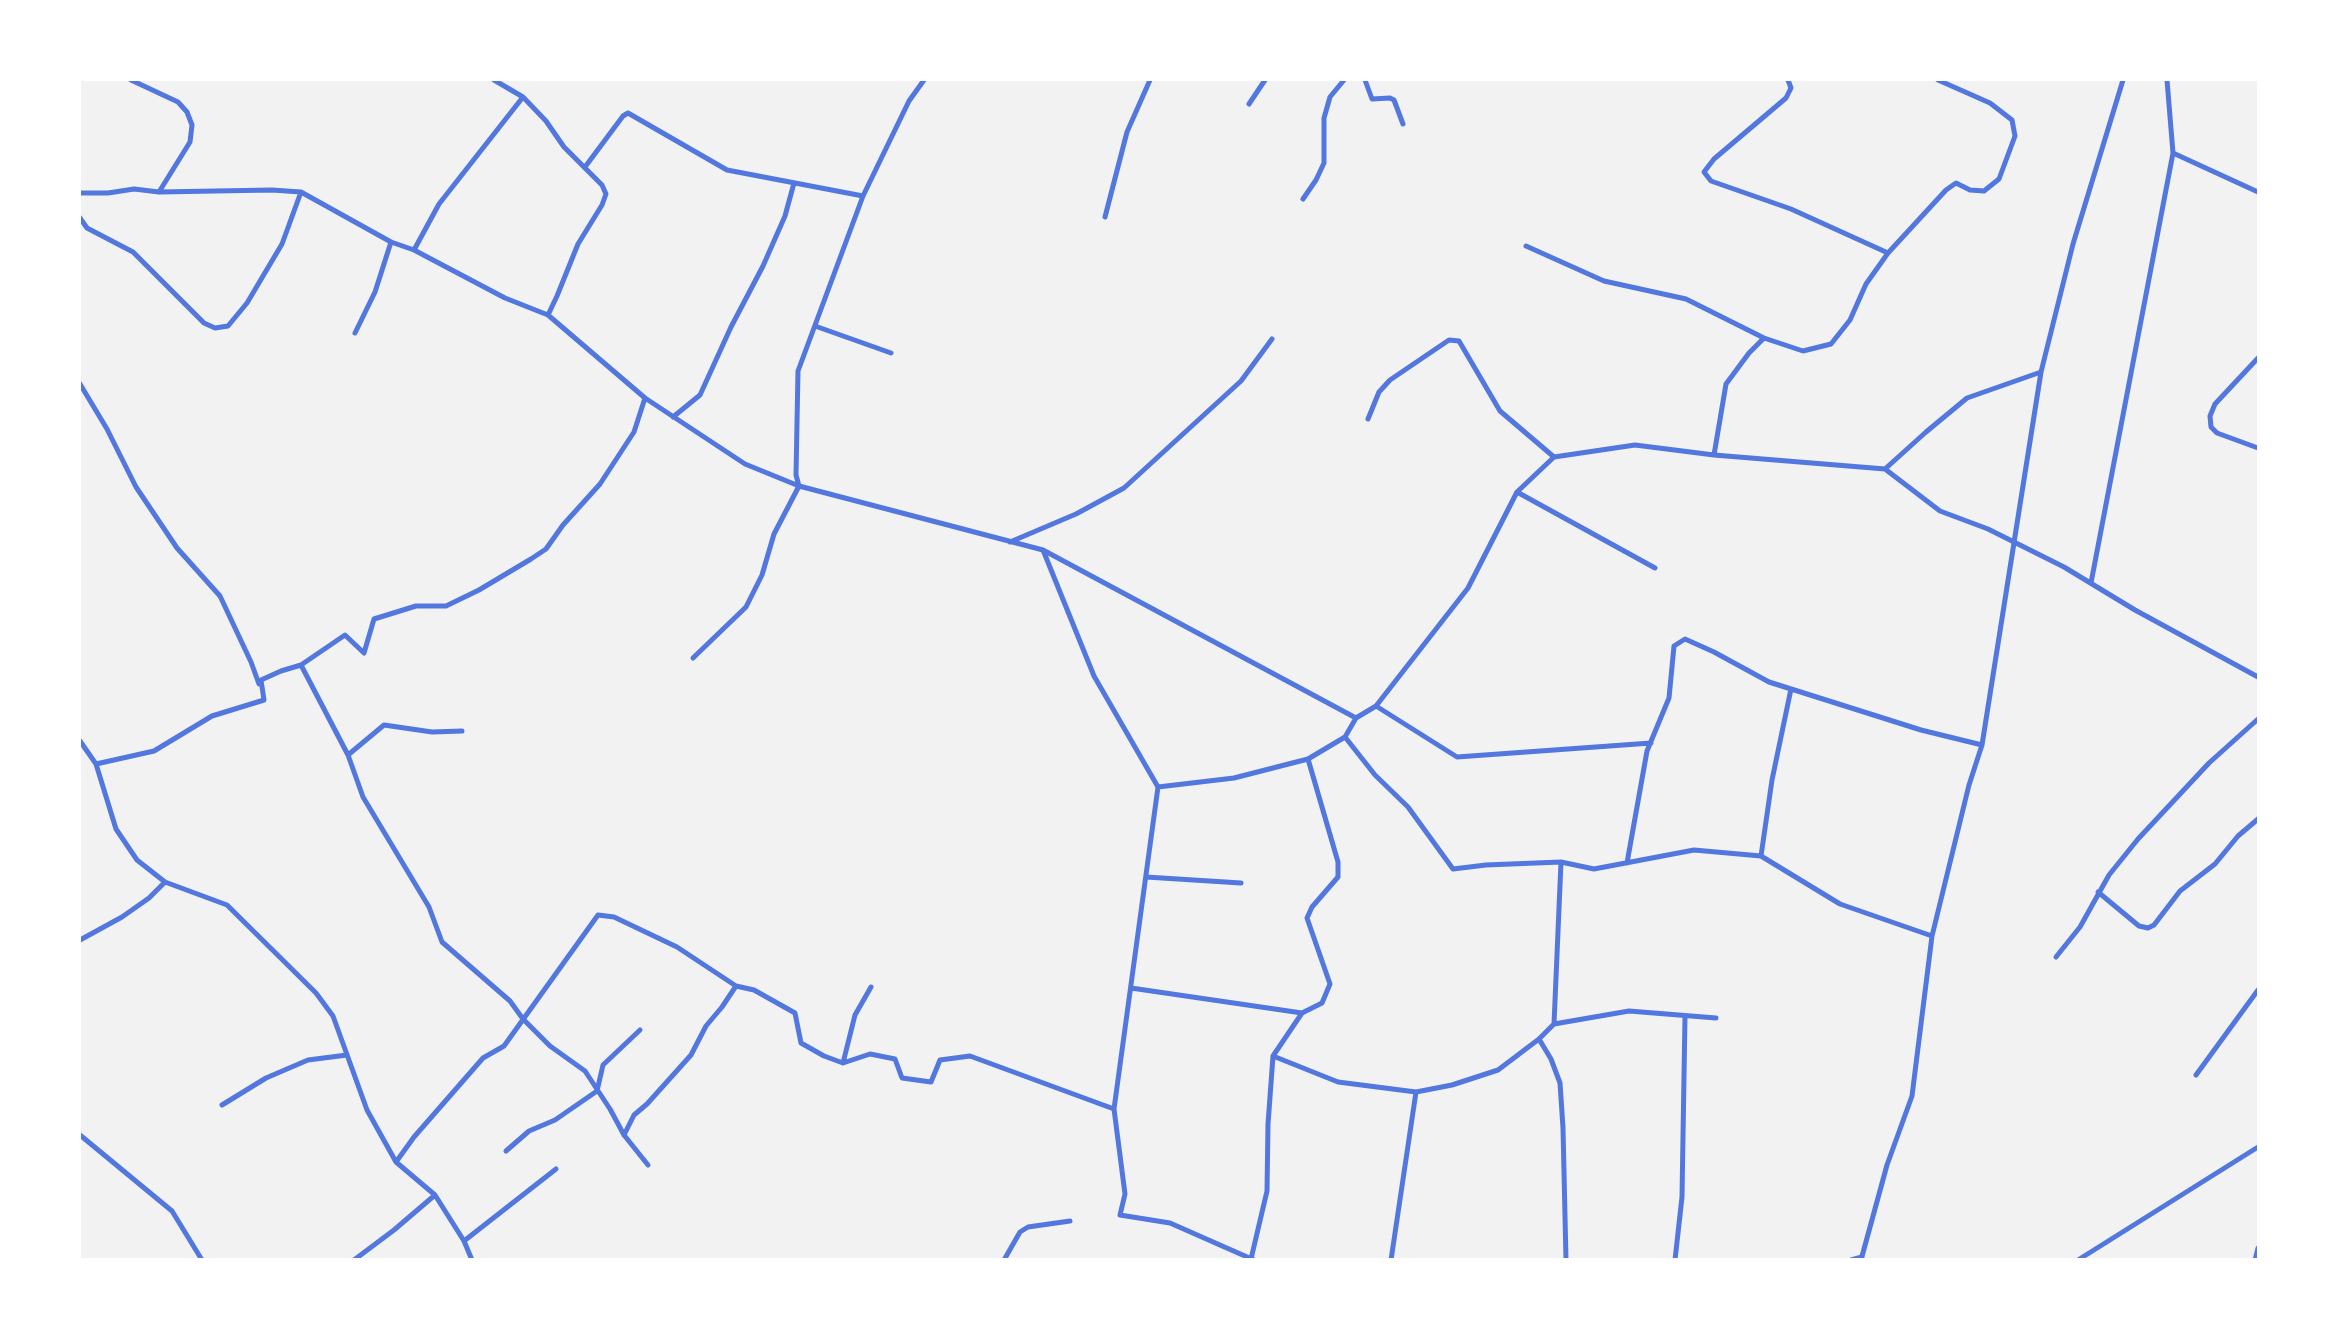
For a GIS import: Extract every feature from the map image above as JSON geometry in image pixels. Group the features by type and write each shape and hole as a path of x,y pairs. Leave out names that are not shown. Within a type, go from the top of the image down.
{"street":[{"path":"131,80 178,102 187,112 192,125 190,142 159,192"},
{"path":"494,80 523,97 546,121 564,147 602,184 606,194 602,205 578,244 548,315"},
{"path":"693,658 746,607 762,575 774,534 799,486 796,475 798,371 863,196 909,101 924,80"},
{"path":"1105,217 1127,132 1150,80"},
{"path":"1249,104 1265,80"},
{"path":"1303,199 1324,163 1324,118 1330,97 1344,80"},
{"path":"1365,80 1372,99 1390,98 1394,100 1403,124"},
{"path":"1788,80 1791,88 1786,98 1714,159 1704,172 1711,181 1791,209 1888,253"},
{"path":"1526,246 1604,281 1686,300 1764,338 1803,351 1831,344 1851,320 1866,284 1888,253 1946,190 1956,183 1970,190 1984,192 1999,179 2015,136 2012,120 1990,103 1938,80"},
{"path":"1851,1260 1861,1258 1887,1164 1912,1096 1932,936 1969,785 1982,745 2041,372 2073,244 2123,80"},
{"path":"2091,583 2173,153 2167,80"},
{"path":"414,250 439,204 523,97"},
{"path":"585,167 623,116 628,113 727,170 863,196"},
{"path":"2173,153 2259,192"},
{"path":"673,417 700,395 768,256 785,216 794,183"},
{"path":"80,194 134,189 159,192 272,190 301,192 391,242 414,250 505,298 548,315 645,398 745,464 799,486 1042,550 1356,718"},
{"path":"80,218 87,228 133,252 204,323 215,328 228,326 247,303 282,244 301,192"},
{"path":"356,333 375,292 391,242"},
{"path":"814,326 891,353"},
{"path":"1714,455 1726,384 1749,353 1764,338"},
{"path":"1010,542 1076,514 1124,488 1241,381 1272,339"},
{"path":"1368,419 1379,392 1390,380 1449,340 1459,341 1500,411 1554,457"},
{"path":"2259,358 2215,404 2210,416 2211,427 2217,433 2259,448"},
{"path":"1886,469 1967,398 2041,372"},
{"path":"80,384 107,429 136,487 177,548 220,596 251,662 264,700"},
{"path":"264,700 261,680 301,665 345,635 364,653 374,619 416,606 446,606 479,590 546,549 563,525 600,484 634,432 645,398"},
{"path":"1158,787 1234,778 1308,759 1345,737 1356,718 1376,706 1468,588 1517,492 1554,457 1635,445 1714,455 1886,469 1940,511 1988,529 2064,567 2135,610 2259,676"},
{"path":"1517,492 1655,568"},
{"path":"1042,550 1094,676 1158,787 1114,1108 1125,1194 1120,1215 1170,1223 1253,1259 1267,1191 1268,1124 1273,1056 1302,1013 1322,1003 1330,984 1307,918 1312,907 1338,877 1338,862 1308,759"},
{"path":"1627,863 1647,751 1669,698 1674,646 1685,639 1769,682 1921,730 1982,745"},
{"path":"301,665 348,755 363,797 429,908 442,942 510,1001 523,1019 550,1046 585,1071 624,1135 648,1165"},
{"path":"1761,856 1772,780 1791,689"},
{"path":"96,764 154,751 212,716 264,700"},
{"path":"1376,706 1457,757 1651,743"},
{"path":"2056,957 2080,927 2109,875 2138,839 2209,763 2259,719"},
{"path":"348,755 384,725 432,732 462,731"},
{"path":"1345,737 1375,775 1408,807 1454,869 1486,865 1561,862 1594,869 1694,850 1761,856 1840,904 1932,936"},
{"path":"80,741 96,764 116,830 138,860 165,882 227,905 316,993 333,1016 367,1110 396,1162 435,1195 465,1241 472,1260"},
{"path":"2098,892 2139,926 2148,928 2154,925 2180,891 2215,864 2238,836 2259,819"},
{"path":"1554,1024 1561,862"},
{"path":"1146,877 1241,883"},
{"path":"80,940 122,917 149,898 165,882"},
{"path":"396,1162 414,1137 483,1058 504,1046 598,915 614,917 677,947 736,986 754,990 795,1013 801,1042 824,1056 843,1063 870,1054 896,1059 902,1078 931,1082 940,1060 970,1056 1114,1108"},
{"path":"624,1135 634,1115 647,1104 691,1055 706,1026 736,986"},
{"path":"843,1063 855,1015 871,987"},
{"path":"1131,988 1302,1013"},
{"path":"2196,1075 2259,990"},
{"path":"1273,1056 1338,1082 1416,1092 1452,1085 1498,1070 1539,1039 1554,1024 1629,1011 1716,1018"},
{"path":"1676,1260 1685,1140 1685,1016"},
{"path":"506,1151 529,1131 555,1119 597,1091 603,1065 640,1030"},
{"path":"1539,1039 1551,1059 1560,1083 1566,1260"},
{"path":"222,1105 266,1078 308,1060 347,1054"},
{"path":"1391,1260 1416,1092"},
{"path":"80,1135 172,1211 202,1260"},
{"path":"2078,1260 2259,1147"},
{"path":"465,1241 556,1169"},
{"path":"357,1258 435,1195"},
{"path":"1004,1260 1020,1232 1028,1227 1070,1221"},
{"path":"2255,1260 2259,1248"}]}
